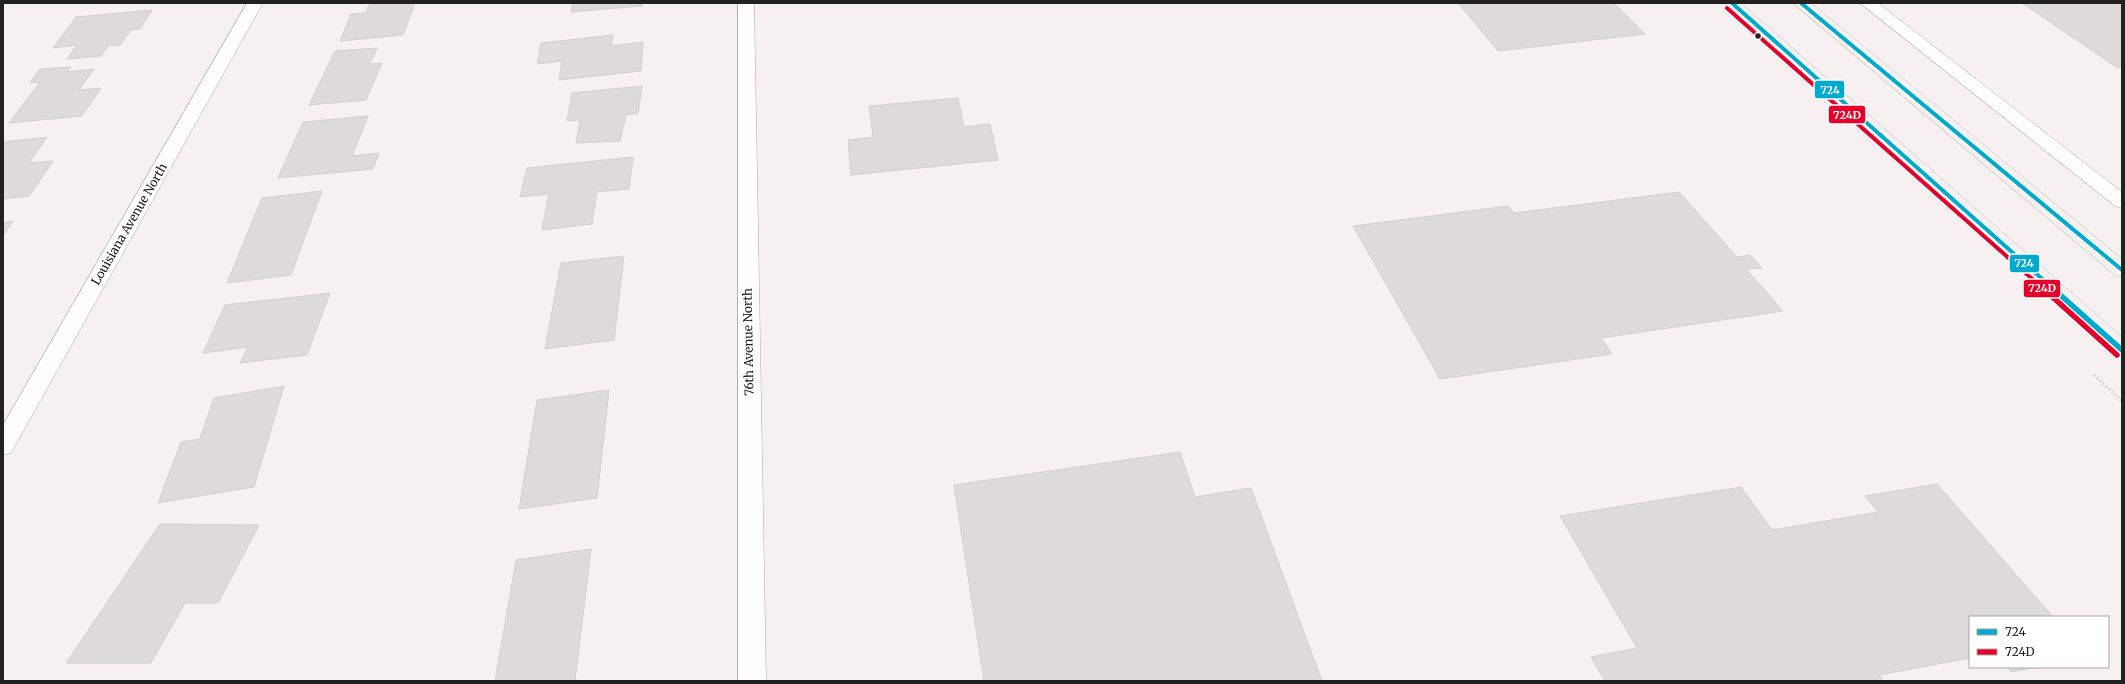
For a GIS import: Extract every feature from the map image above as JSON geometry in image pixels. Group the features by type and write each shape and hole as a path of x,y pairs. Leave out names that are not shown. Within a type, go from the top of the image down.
{"main road":[{"path":"1732,3 2122,350"},
{"path":"1801,3 2122,270"}],"street":[{"name":"Louisiana Avenue North","path":"3,446 255,3"},
{"name":"76th Avenue North","path":"746,3 752,681"},
{"path":"1868,3 2122,202"}],"building":[{"path":"370,3 415,3 403,35 340,41 351,14 366,13"},
{"path":"573,3 642,3 642,6 571,12"},
{"path":"1614,3 1645,34 1498,51 1459,4"},
{"path":"2022,3 2122,3 2122,67 2118,68"},
{"path":"152,10 140,29 131,30 120,45 108,46 101,56 67,59 77,45 53,48 76,17"},
{"path":"613,35 611,46 643,42 641,71 559,80 562,61 537,64 541,43"},
{"path":"377,48 370,64 382,63 366,100 309,105 335,51"},
{"path":"71,67 67,72 94,69 79,90 101,88 82,116 9,123 40,82 30,83 40,69"},
{"path":"642,86 638,113 626,115 620,141 576,143 580,120 567,121 572,93"},
{"path":"958,98 964,127 990,124 998,160 851,175 848,140 873,137 869,106"},
{"path":"368,116 352,156 379,153 373,169 278,178 303,122"},
{"path":"47,137 29,163 53,161 29,196 3,199 3,142"},
{"path":"633,157 629,189 597,192 592,224 542,230 549,194 520,197 527,168"},
{"path":"322,191 291,275 227,283 262,198"},
{"path":"1679,192 1737,257 1750,255 1762,268 1746,269 1783,311 1601,338 1612,354 1440,379 1353,226 1508,206 1514,213"},
{"path":"13,221 3,236 3,223"},
{"path":"624,256 614,340 545,349 561,263"},
{"path":"330,293 307,355 240,363 248,347 203,353 225,305"},
{"path":"284,386 254,487 158,503 181,442 200,439 214,398"},
{"path":"609,390 597,498 519,509 537,400"},
{"path":"1180,452 1195,497 1251,488 1322,681 984,681 954,485"},
{"path":"1937,484 2052,616 1969,616 1969,658 1879,675 1883,681 1605,681 1591,657 1637,648 1560,516 1741,487 1772,530 1878,512 1865,496"},
{"path":"160,524 259,525 218,603 185,603 151,663 66,663"},
{"path":"591,549 575,681 495,681 516,560"},
{"path":"2008,668 2033,668 2011,672"}],"transit line":[{"name":"724","path":"1732,3 2122,350"},
{"name":"724","path":"1801,3 2122,270"},
{"name":"724D","path":"1727,8 2117,355"}]}
